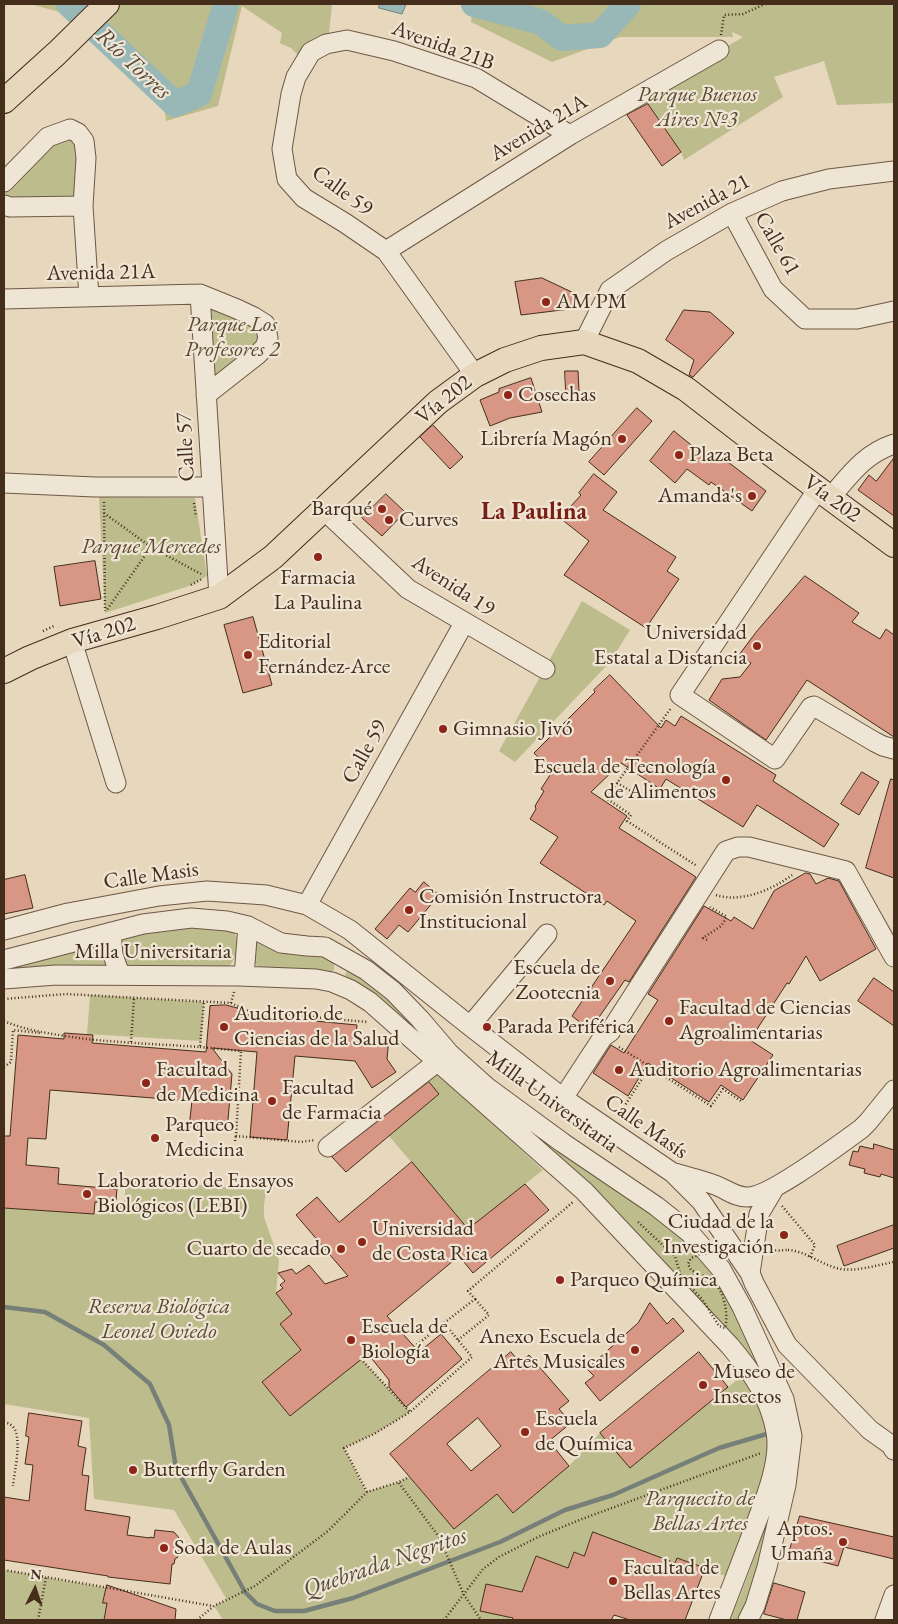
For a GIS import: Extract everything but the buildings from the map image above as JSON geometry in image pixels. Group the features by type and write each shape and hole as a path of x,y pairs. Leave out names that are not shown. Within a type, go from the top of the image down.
{"main road":[{"path":"4,101 57,54 105,6"},
{"name":"Vía 202","path":"4,670 30,658 64,633 157,617 219,597 273,557 438,402 475,375 505,360 541,348 584,342 638,361 686,389 894,545"}],"street":[{"name":"Avenida 21B","path":"347,40 394,51 476,78 570,136"},
{"name":"Calle 59","path":"347,40 326,44 311,52 296,77 291,94 282,149 287,180 304,198 386,251 475,375"},
{"name":"Avenida 21A","path":"386,251 570,136 719,50"},
{"path":"4,182 48,137 70,129 78,133 84,141 86,158 84,206 89,297"},
{"name":"Avenida 21","path":"584,342 610,290 666,251 732,214 782,191 829,179 894,171"},
{"path":"4,205 10,207 84,206"},
{"name":"Calle 61","path":"732,214 773,289 805,319 857,319 894,311"},
{"name":"Avenida 21A","path":"4,299 200,294"},
{"path":"200,294 254,317 264,324 268,338 265,346 257,355 206,395"},
{"name":"Calle 57","path":"200,294 219,597"},
{"path":"894,444 881,448 859,463 824,493 680,695 775,759 811,707 814,706 875,742 894,749"},
{"path":"7,486 212,488"},
{"name":"Avenida 19","path":"323,510 408,589 545,669"},
{"name":"Calle 59","path":"307,905 464,623"},
{"path":"64,633 116,783"},
{"path":"563,1098 603,1036 610,1032 726,851 732,848 749,847 846,871 894,957"},
{"name":"Calle Masis","path":"4,930 68,913 159,896 208,890 266,895 307,905"},
{"name":"Calle Masís","path":"307,905 350,930 563,1098 673,1173 701,1201 750,1273 786,1346 870,1430 891,1445 894,1450"},
{"name":"Milla Universitaria","path":"4,960 143,924 191,918 212,919 248,926 265,936 281,942 325,947 366,970 393,991 420,1019 443,1057 584,1191 730,1346 749,1368 762,1390 772,1411 777,1434 775,1465 763,1506 718,1620"},
{"path":"244,976 248,926"},
{"path":"111,932 113,955 120,976"},
{"path":"470,1026 547,934"},
{"path":"332,982 340,974 342,957"},
{"name":"Milla Universitaria","path":"4,979 56,975 244,976 316,979 332,982 351,990 370,1002 519,1112 618,1179 690,1233 704,1248 731,1286 784,1399 792,1436 786,1485 767,1567 755,1606 748,1620"},
{"path":"324,1143 443,1057"},
{"path":"673,1173 716,1185 735,1195 756,1197 774,1190 861,1130 894,1090"},
{"path":"750,1273 759,1214 774,1190"},
{"path":"885,1620 894,1595"}],"path":[{"path":"719,50 724,15 743,14 765,4"},
{"path":"104,487 105,613"},
{"path":"194,501 197,520"},
{"path":"104,513 151,548 206,577 189,586"},
{"path":"105,613 151,548"},
{"path":"98,614 114,610"},
{"path":"42,631 64,633"},
{"path":"680,695 606,798 631,815 627,821 699,867"},
{"path":"617,783 636,794"},
{"path":"710,894 739,898 778,884 796,872"},
{"path":"704,903 727,917 721,926 704,938 707,940"},
{"path":"4,999 66,994 232,1003 248,1011 375,1023"},
{"path":"131,1042 134,998"},
{"path":"200,1047 204,1002"},
{"path":"4,1021 51,1034"},
{"path":"4,1067 11,1062 13,1030 242,1051 235,1141"},
{"path":"624,1120 618,1116 651,1066 711,1106 723,1089 741,1102"},
{"path":"236,1136 324,1143"},
{"path":"774,1190 815,1245 810,1257"},
{"path":"458,1340 489,1314 468,1291 576,1200 584,1191"},
{"path":"668,1250 675,1256 681,1277 702,1298 719,1326 725,1328 727,1320 722,1292 713,1281 691,1270 688,1264 691,1258 700,1254 797,1250 837,1268 847,1270 894,1262"},
{"path":"414,1347 475,1299"},
{"path":"366,1492 344,1448 374,1434 410,1412 472,1357 444,1323"},
{"path":"361,1359 410,1412"},
{"path":"4,1422 12,1425 18,1440 13,1486"},
{"path":"444,1620 483,1569 499,1557 538,1537 582,1519 769,1450"},
{"path":"197,1620 214,1606 252,1589 328,1531 366,1492 409,1477"},
{"path":"399,1482 439,1537 464,1595 481,1620"},
{"path":"4,1570 111,1590 179,1599 214,1606"},
{"path":"38,1620 46,1577"}],"green space":[{"path":"30,4 76,4 67,14"},
{"path":"119,4 332,4 329,33 311,40 298,55 291,48 280,43 282,33 242,6 218,106 166,121 164,105 83,28"},
{"name":"Parque Buenos Aires Nº3","path":"472,4 894,4 894,103 837,105 824,61 774,77 783,97 684,160 681,152 643,97 743,37 732,32 733,37 620,37 552,62 471,22"},
{"path":"78,133 83,206 4,205 4,182 48,137"},
{"name":"Parque Los Profesores 2","path":"200,294 237,309 268,338 206,395"},
{"name":"Parque Mercedes","path":"99,497 195,498 207,576 189,586 105,613"},
{"path":"582,601 630,630 610,662 515,762 499,751"},
{"path":"165,926 232,928 238,945 236,956 225,970 135,971 121,962 120,933"},
{"path":"103,939 103,954 108,969 4,973 4,963"},
{"path":"260,940 321,952 334,962 334,970 329,975 258,967 254,960 253,950"},
{"path":"348,967 376,985 441,1049 343,981"},
{"path":"90,995 204,1002 201,1041 87,1034"},
{"path":"454,1062 472,1080 534,1129 621,1185 674,1224 707,1257 722,1279 776,1395 786,1419 788,1430 786,1467 766,1549 759,1574 740,1620 730,1620 763,1534 782,1466 783,1432 780,1417 767,1389 749,1363 690,1293 628,1229 563,1168 463,1080 452,1065"},
{"path":"434,1069 543,1170 468,1229 389,1136 439,1094 425,1078"},
{"name":"Reserva Biológica Leonel Oviedo","path":"126,1179 266,1190 264,1217 279,1260 276,1293 292,1314 280,1324 301,1350 262,1382 290,1416 361,1359 410,1412 374,1434 344,1448 366,1492 409,1477 454,1529 497,1494 513,1513 569,1466 600,1433 630,1468 744,1374 769,1424 769,1461 728,1577 677,1558 675,1563 593,1533 584,1556 574,1552 568,1568 536,1556 522,1593 486,1585 480,1611 509,1617 512,1620 223,1620 214,1606 227,1600 174,1510 94,1499 89,1418 4,1404 4,1208 94,1214 124,1205"},
{"path":"4,1570 106,1588 103,1602 107,1603 104,1620 4,1620"}],"water":[{"path":"380,4 406,4 402,14 379,8"}],"waterway":[{"name":"Río Torres","path":"69,4 175,104 199,94 226,4"},
{"name":"Río Torres","path":"474,4 541,22 562,38 600,35 628,4"},
{"name":"Quebrada Negritos","path":"4,1307 45,1312 104,1345 150,1384 169,1425 176,1468 245,1592 257,1604 275,1611 304,1611 353,1598 500,1542 565,1510 613,1495 719,1448 770,1433"}],"place":[{"name":"AM PM","path":"546,302"},
{"name":"Cosechas","path":"508,395"},
{"name":"Librería Magón","path":"622,439"},
{"name":"Plaza Beta","path":"679,455"},
{"name":"Amanda's","path":"752,496"},
{"name":"Barqué","path":"382,509"},
{"name":"Curves","path":"389,520"},
{"name":"Farmacia La Paulina","path":"318,557"},
{"name":"Universidad Estatal a Distancia","path":"757,646"},
{"name":"Editorial Fernández-Arce","path":"248,655"},
{"name":"Gimnasio Jivó","path":"443,729"},
{"name":"Escuela de Tecnología de Alimentos","path":"726,780"},
{"name":"Comisión Instructora Institucional","path":"409,910"},
{"name":"Escuela de Zootecnia","path":"610,981"},
{"name":"Facultad de Ciencias Agroalimentarias","path":"669,1021"},
{"name":"Auditorio de Ciencias de la Salud","path":"224,1027"},
{"name":"Parada Periférica","path":"487,1027"},
{"name":"Auditorio Agroalimentarias","path":"619,1070"},
{"name":"Facultad de Medicina","path":"146,1083"},
{"name":"Facultad de Farmacia","path":"272,1101"},
{"name":"Parqueo Medicina","path":"155,1138"},
{"name":"Laboratorio de Ensayos Biológicos (LEBI)","path":"87,1194"},
{"name":"Ciudad de la Investigación","path":"784,1235"},
{"name":"Universidad de Costa Rica","path":"362,1242"},
{"name":"Cuarto de secado","path":"341,1249"},
{"name":"Parqueo Química","path":"560,1280"},
{"name":"Escuela de Biología","path":"351,1340"},
{"name":"Anexo Escuela de Artes Musicales","path":"635,1350"},
{"name":"Museo de Insectos","path":"703,1385"},
{"name":"Escuela de Química","path":"525,1432"},
{"name":"Butterfly Garden","path":"133,1470"},
{"name":"Aptos. Umaña","path":"843,1542"},
{"name":"Soda de Aulas","path":"164,1548"},
{"name":"Facultad de Bellas Artes","path":"613,1581"}],"district":[{"name":"La Paulina","path":"534,512"}],"park label":[{"name":"Parquecito de Bellas Artes","path":"700,1512"}]}
